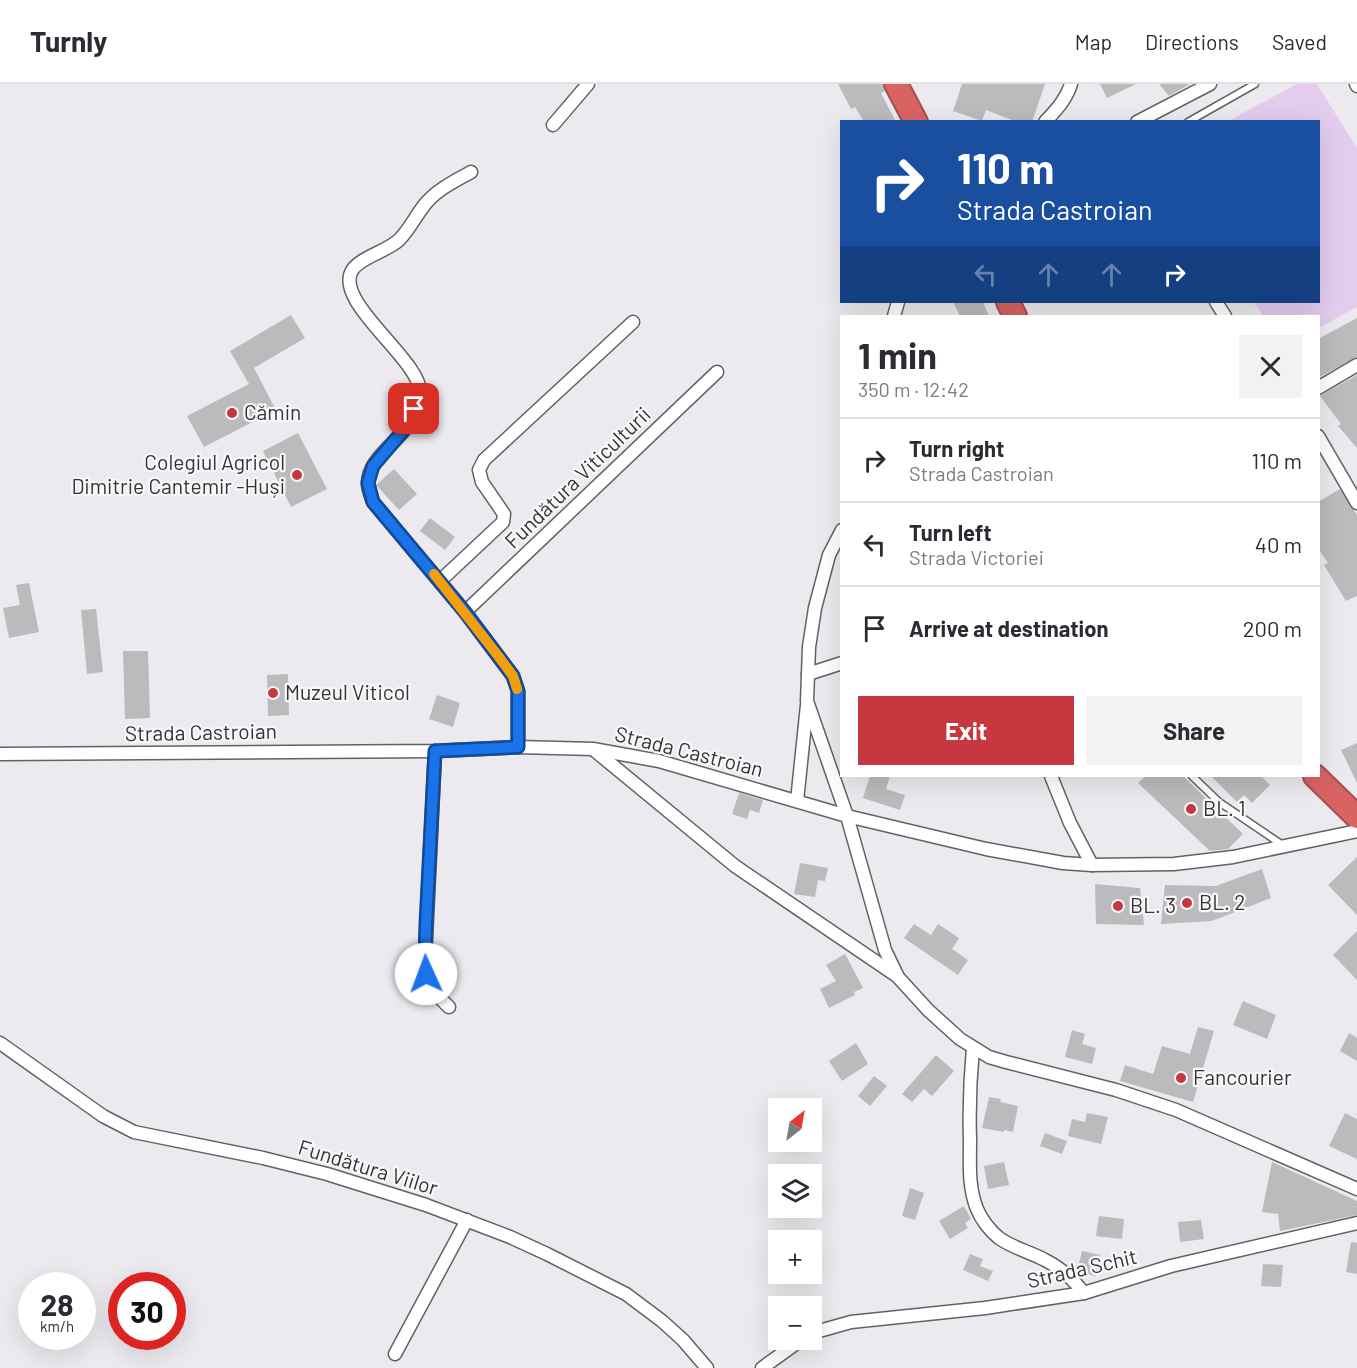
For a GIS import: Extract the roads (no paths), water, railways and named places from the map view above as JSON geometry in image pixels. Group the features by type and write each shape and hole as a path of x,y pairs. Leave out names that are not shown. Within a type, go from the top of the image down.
{"highway":[{"path":"896,84 915,120"},
{"path":"1316,777 1357,817"}],"street":[{"path":"553,125 588,84"},
{"path":"1047,120 1068,95 1071,84"},
{"path":"1141,120 1210,84"},
{"path":"471,172 448,184 427,203 397,242 354,267 348,278 350,291 358,304 415,377 420,394 408,425 373,466 368,483 373,502 465,612 513,676 518,691 518,747"},
{"path":"440,581 503,522 504,514 483,482 480,470 484,460 633,322"},
{"path":"1320,387 1357,365"},
{"name":"Fundătura Viticulturii","path":"465,612 717,372"},
{"path":"1320,439 1357,503"},
{"path":"797,801 807,701 809,647 815,608 829,555 840,534"},
{"path":"808,675 840,664"},
{"path":"807,701 847,816 885,950 897,976"},
{"name":"Strada Castroian","path":"0,754 435,751 518,747 593,750 626,754 668,764 847,816 986,849 1063,863 1092,865 1174,864 1233,857 1357,831"},
{"path":"593,750 735,866 897,976 945,1027 973,1048 989,1057 1116,1090 1176,1110 1357,1188"},
{"path":"435,751 425,960 426,974 431,986 438,997 449,1006"},
{"path":"1051,777 1070,823 1092,865"},
{"name":"Fundătura Viilor","path":"0,1043 103,1116 134,1132 263,1158 327,1174 467,1220 584,1271 626,1294 662,1321 683,1340 707,1368"},
{"path":"973,1048 969,1102 970,1171 973,1197 978,1211 998,1237 1059,1268 1074,1280 1084,1293"},
{"path":"395,1354 467,1220"},
{"name":"Strada Schit","path":"822,1330 851,1322 985,1308 1084,1293 1171,1266 1357,1222"},
{"path":"762,1368 787,1350"}],"lane":[{"path":"1192,120 1255,84"},
{"path":"1193,777 1219,802 1284,847"}],"place":[{"name":"Cămin","path":"232,413"},
{"name":"Colegiul Agricol Dimitrie Cantemir -Huși","path":"297,475"},
{"name":"Muzeul Viticol","path":"273,693"},
{"name":"BL. 1","path":"1191,809"},
{"name":"BL. 2","path":"1187,903"},
{"name":"BL. 3","path":"1118,906"},
{"name":"Fancourier","path":"1181,1078"}]}
